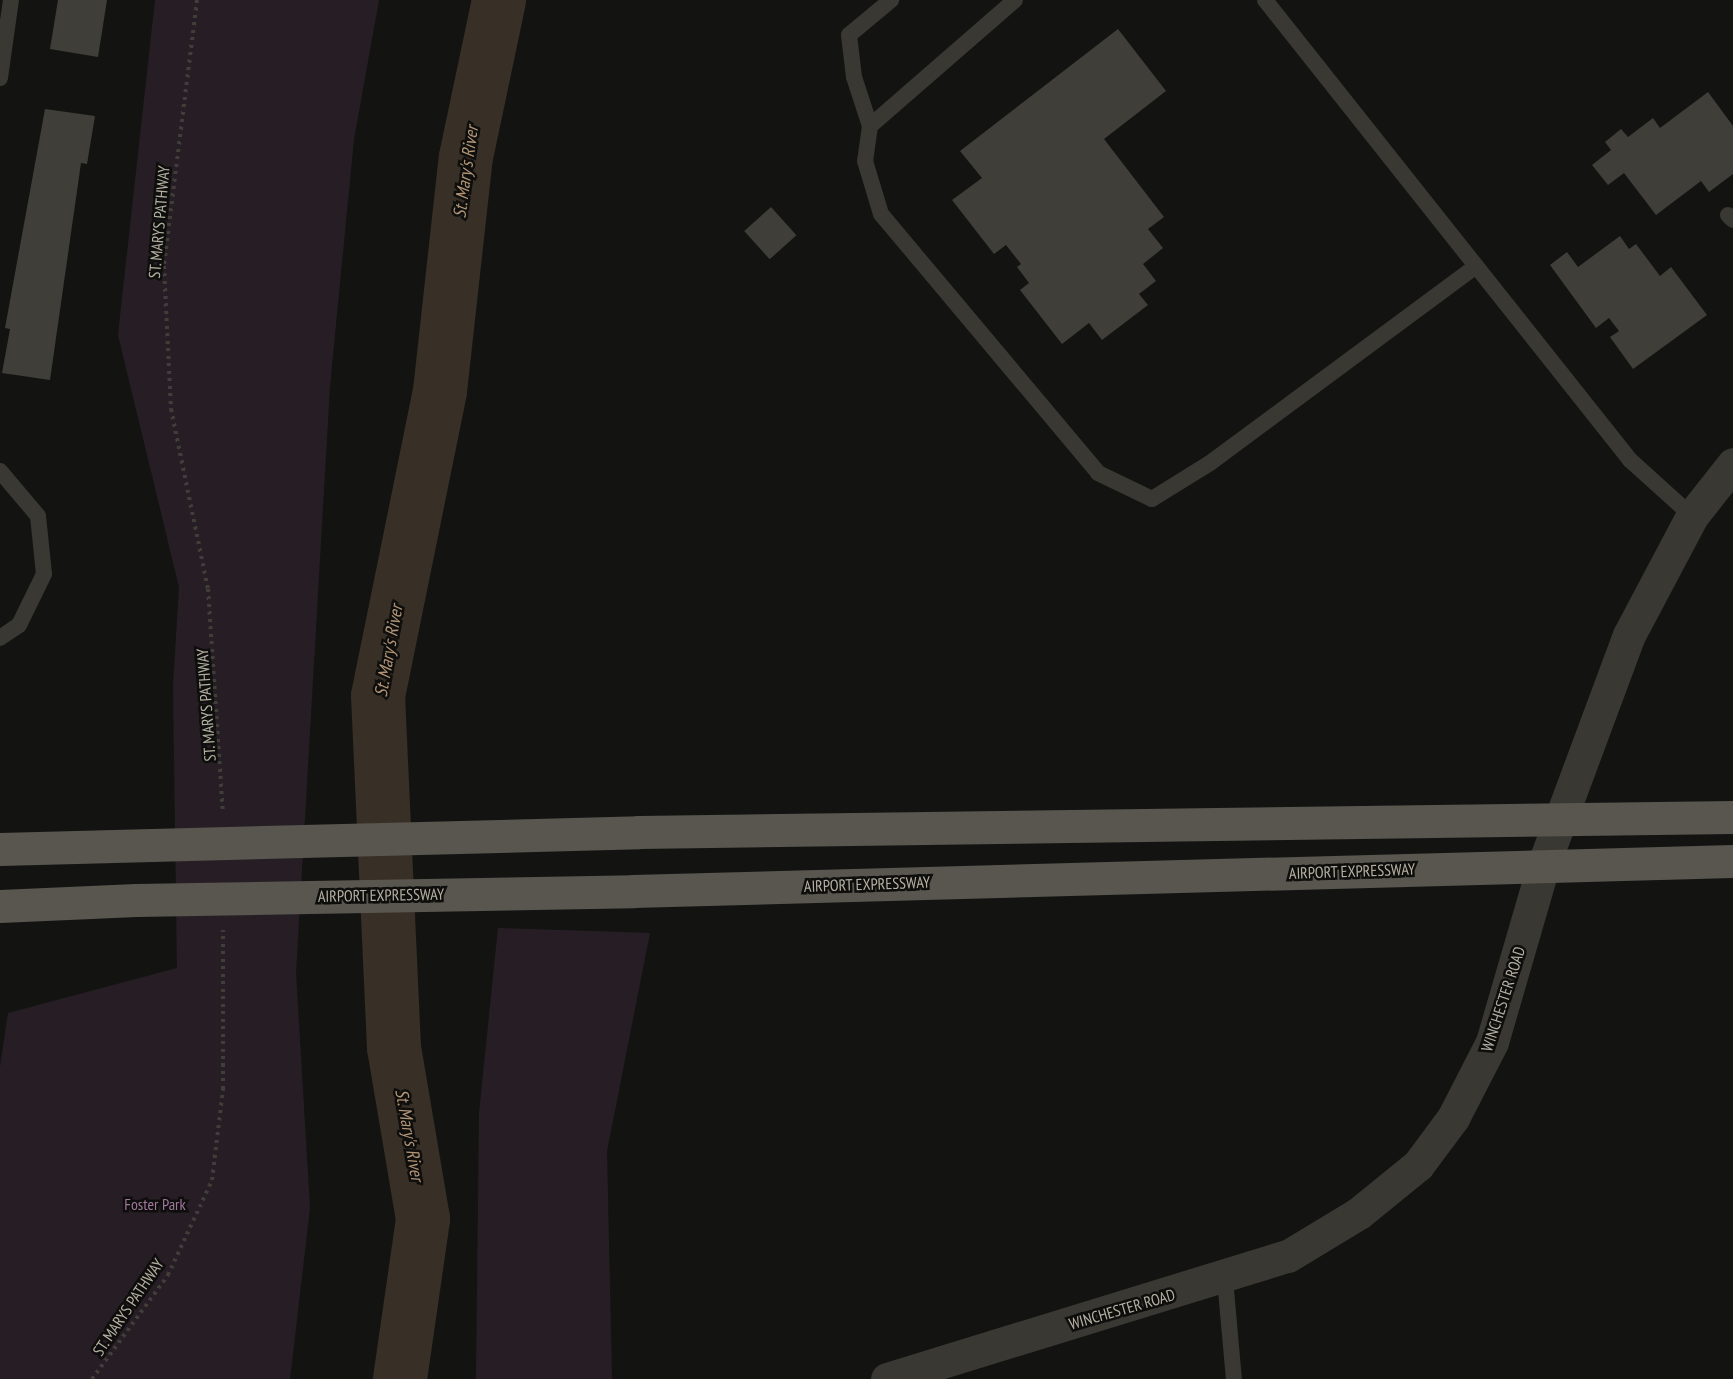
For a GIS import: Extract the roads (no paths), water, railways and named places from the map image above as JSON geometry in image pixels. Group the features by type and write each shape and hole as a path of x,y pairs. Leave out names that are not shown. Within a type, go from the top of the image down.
{"main road":[{"path":"0,849 639,832 1558,822 1733,817"},
{"name":"AIRPORT EXPRESSWAY","path":"0,906 136,900 633,891 1733,861"}],"street":[{"name":"WINCHESTER ROAD","path":"887,1379 1225,1279 1288,1256 1359,1213 1418,1165 1446,1128 1492,1042 1543,866 1629,635 1692,516 1733,464"}],"lane":[{"path":"0,78 12,0"},
{"path":"891,0 849,35 854,77 870,126 865,161 881,214 1098,473 1152,499 1210,463 1476,266"},
{"path":"870,126 1015,0"},
{"path":"1265,0 1630,460 1692,516"},
{"path":"0,471 38,516 44,574 19,625 0,638"},
{"path":"1225,1279 1234,1379"}],"waterway":[{"name":"St. Mary's River","path":"400,1379 423,1219 394,1048 378,696 440,391 466,157 499,0"}],"park label":[{"name":"Foster Park","path":"155,1204"}]}
